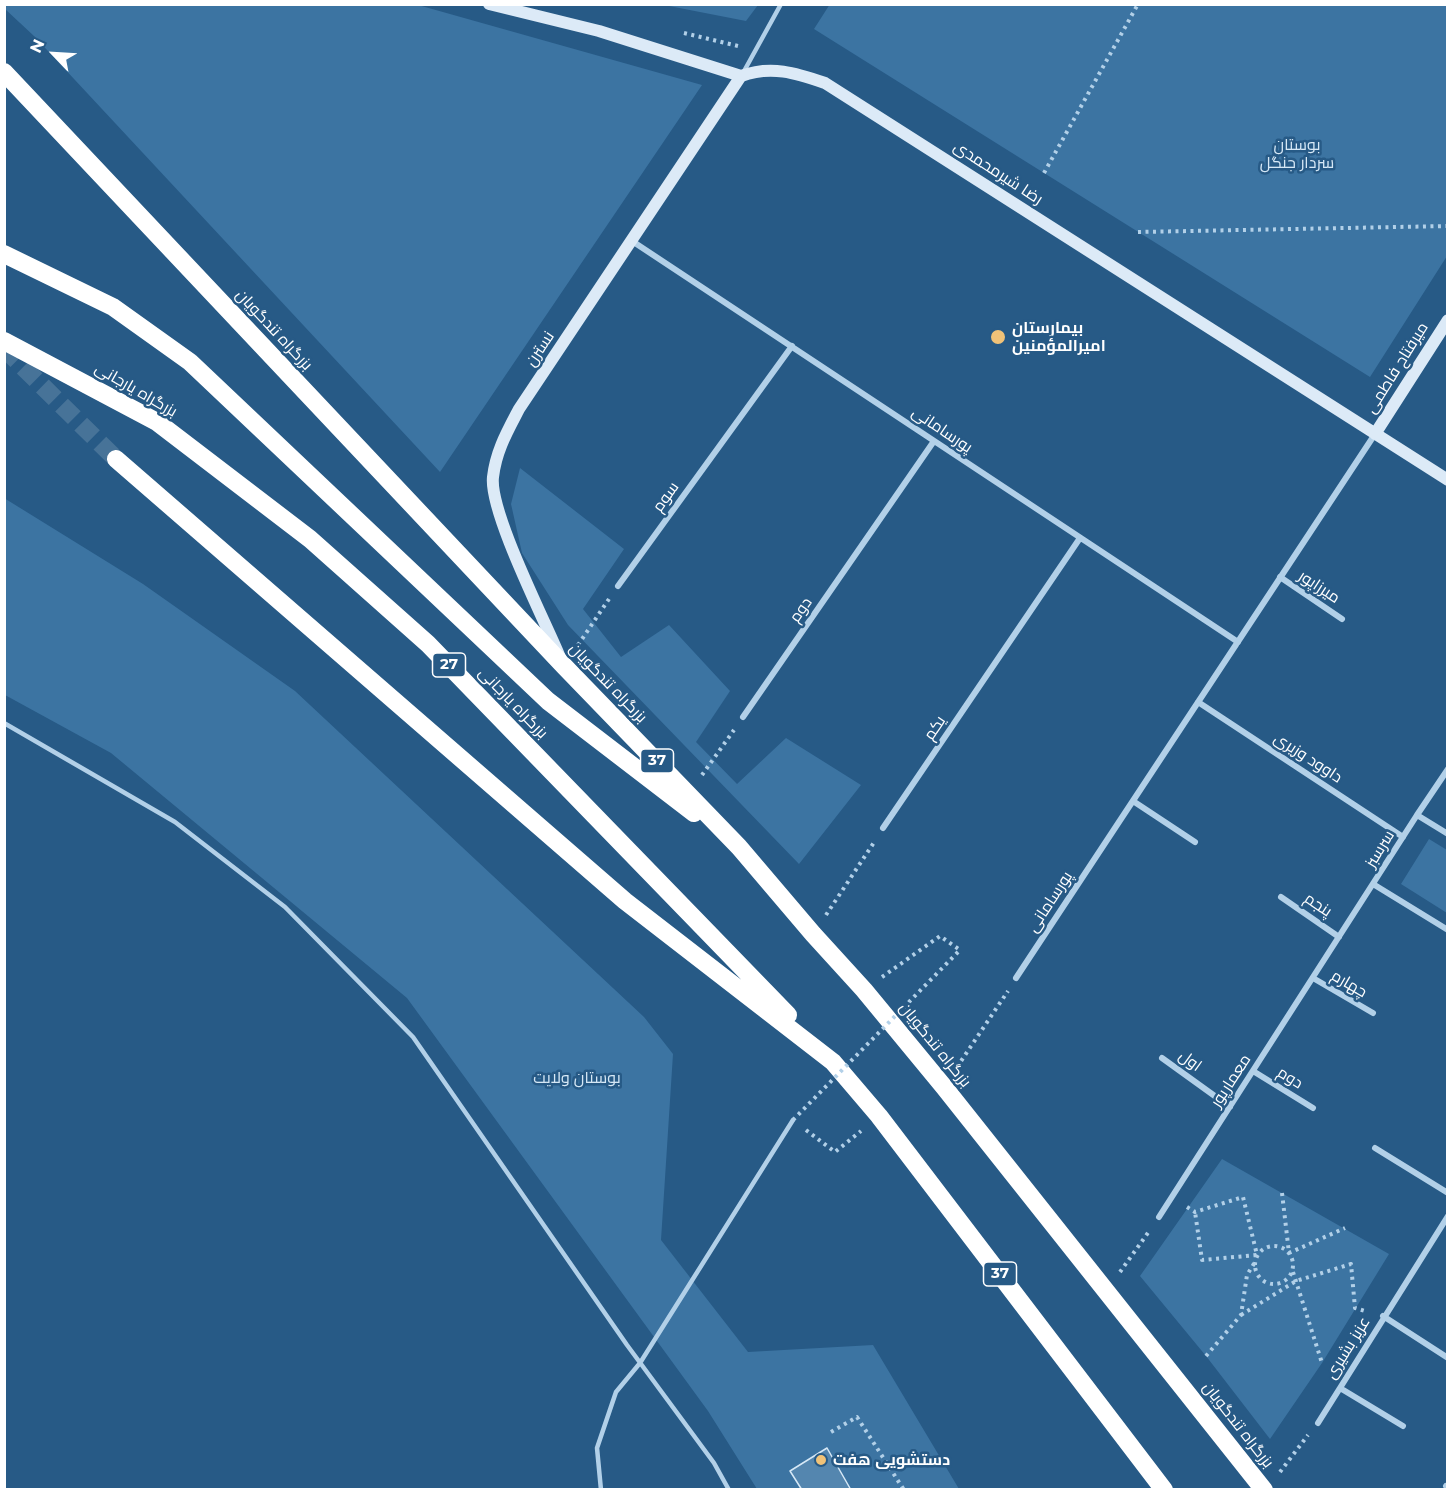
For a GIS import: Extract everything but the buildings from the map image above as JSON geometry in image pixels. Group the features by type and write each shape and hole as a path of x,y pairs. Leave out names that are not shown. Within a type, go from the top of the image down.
{"highway":[{"name":"بزرگراه تندگویان","path":"4,72 564,666 739,847 864,990 1268,1485"},
{"path":"4,254 113,307 190,362 548,701 739,847"},
{"name":"بزرگراه یارجانی","path":"4,341 157,422 310,539 428,644 833,1062"},
{"name":"37","path":"116,459 625,901 833,1062 879,1116 1164,1490"}],"street":[{"name":"رضا شیرمحمدی","path":"489,4 599,31 741,76 759,70 790,71 825,83 1448,480"},
{"name":"نسترن","path":"564,666 500,517 492,480 498,447 519,409 741,76"},
{"name":"پورسامانی","path":"632,241 1238,642"},
{"name":"میرفتاح فاطمی","path":"1375,434 1448,320"},
{"name":"سوم","path":"618,586 792,346"},
{"name":"پورسامانی","path":"1016,978 1375,434"},
{"name":"دوم","path":"743,717 934,441"},
{"name":"یکم","path":"883,828 1080,538"},
{"name":"میرزاپور","path":"1280,577 1342,619"},
{"name":"داوود وزیری","path":"1198,702 1403,837"},
{"name":"سرسبز","path":"1448,769 1373,884 1448,930"},
{"path":"1133,801 1195,842"},
{"path":"1417,815 1448,834"},
{"name":"معمارپور","path":"1159,1217 1373,884"},
{"name":"پنجم","path":"1281,897 1339,936"},
{"name":"چهارم","path":"1313,978 1373,1013"},
{"name":"اول","path":"1162,1058 1230,1107"},
{"name":"دوم","path":"1253,1071 1313,1108"},
{"path":"1375,1148 1448,1193"},
{"name":"عزیز بشیری","path":"1318,1422 1448,1216"},
{"path":"1383,1316 1448,1358"},
{"path":"1340,1388 1403,1426"}],"lane":[{"path":"741,76 780,5"},
{"path":"4,723 175,822 285,908 413,1037 640,1363 714,1463 729,1490"},
{"path":"601,1490 597,1448 616,1392 640,1363 793,1120"}],"path":[{"path":"1044,173 1138,4"},
{"path":"1138,231 1448,226"},
{"path":"564,666 618,586"},
{"path":"688,794 743,717"},
{"path":"813,934 883,828"},
{"path":"864,990 939,936 960,950 793,1120 835,1152 879,1116"},
{"path":"944,1087 1016,978"},
{"path":"1255,1262 1257,1274 1272,1284 1285,1281 1292,1271 1294,1265 1289,1253 1282,1193"},
{"path":"1240,1315 1247,1275 1257,1255 1243,1197 1195,1212 1202,1260 1257,1255 1267,1247 1273,1246 1285,1249 1289,1253"},
{"path":"1107,1290 1159,1217"},
{"path":"1289,1253 1345,1228"},
{"path":"1206,1356 1240,1315 1296,1281 1351,1264 1355,1308 1383,1316"},
{"path":"1292,1271 1322,1363"},
{"path":"831,1431 857,1417 904,1490"},
{"path":"1268,1485 1318,1422"}],"green space":[{"name":"بوستان سردار جنگل","path":"830,4 1447,5 1447,256 1370,377 814,29"},
{"path":"4,5 418,5 702,85 440,472 34,36 5,9"},
{"path":"664,5 758,5 746,21"},
{"path":"520,468 624,549 583,609 621,657 669,625 730,691 696,742 737,784 786,738 861,785 799,864 568,625 522,553 511,504"},
{"name":"بوستان ولایت","path":"4,498 143,584 295,691 644,1017 673,1054 661,1240 748,1352 873,1345 959,1489 757,1489 708,1411 407,998 111,753 5,695"},
{"path":"1429,839 1447,850 1447,913 1401,884"},
{"path":"1222,1159 1389,1254 1322,1363 1270,1439 1140,1276"}],"tunnel":[{"path":"4,348 116,459"}],"place":[{"name":"بیمارستان امیرالمؤمنین","path":"998,337"},
{"name":"دستشویی هفت","path":"821,1460"}]}
